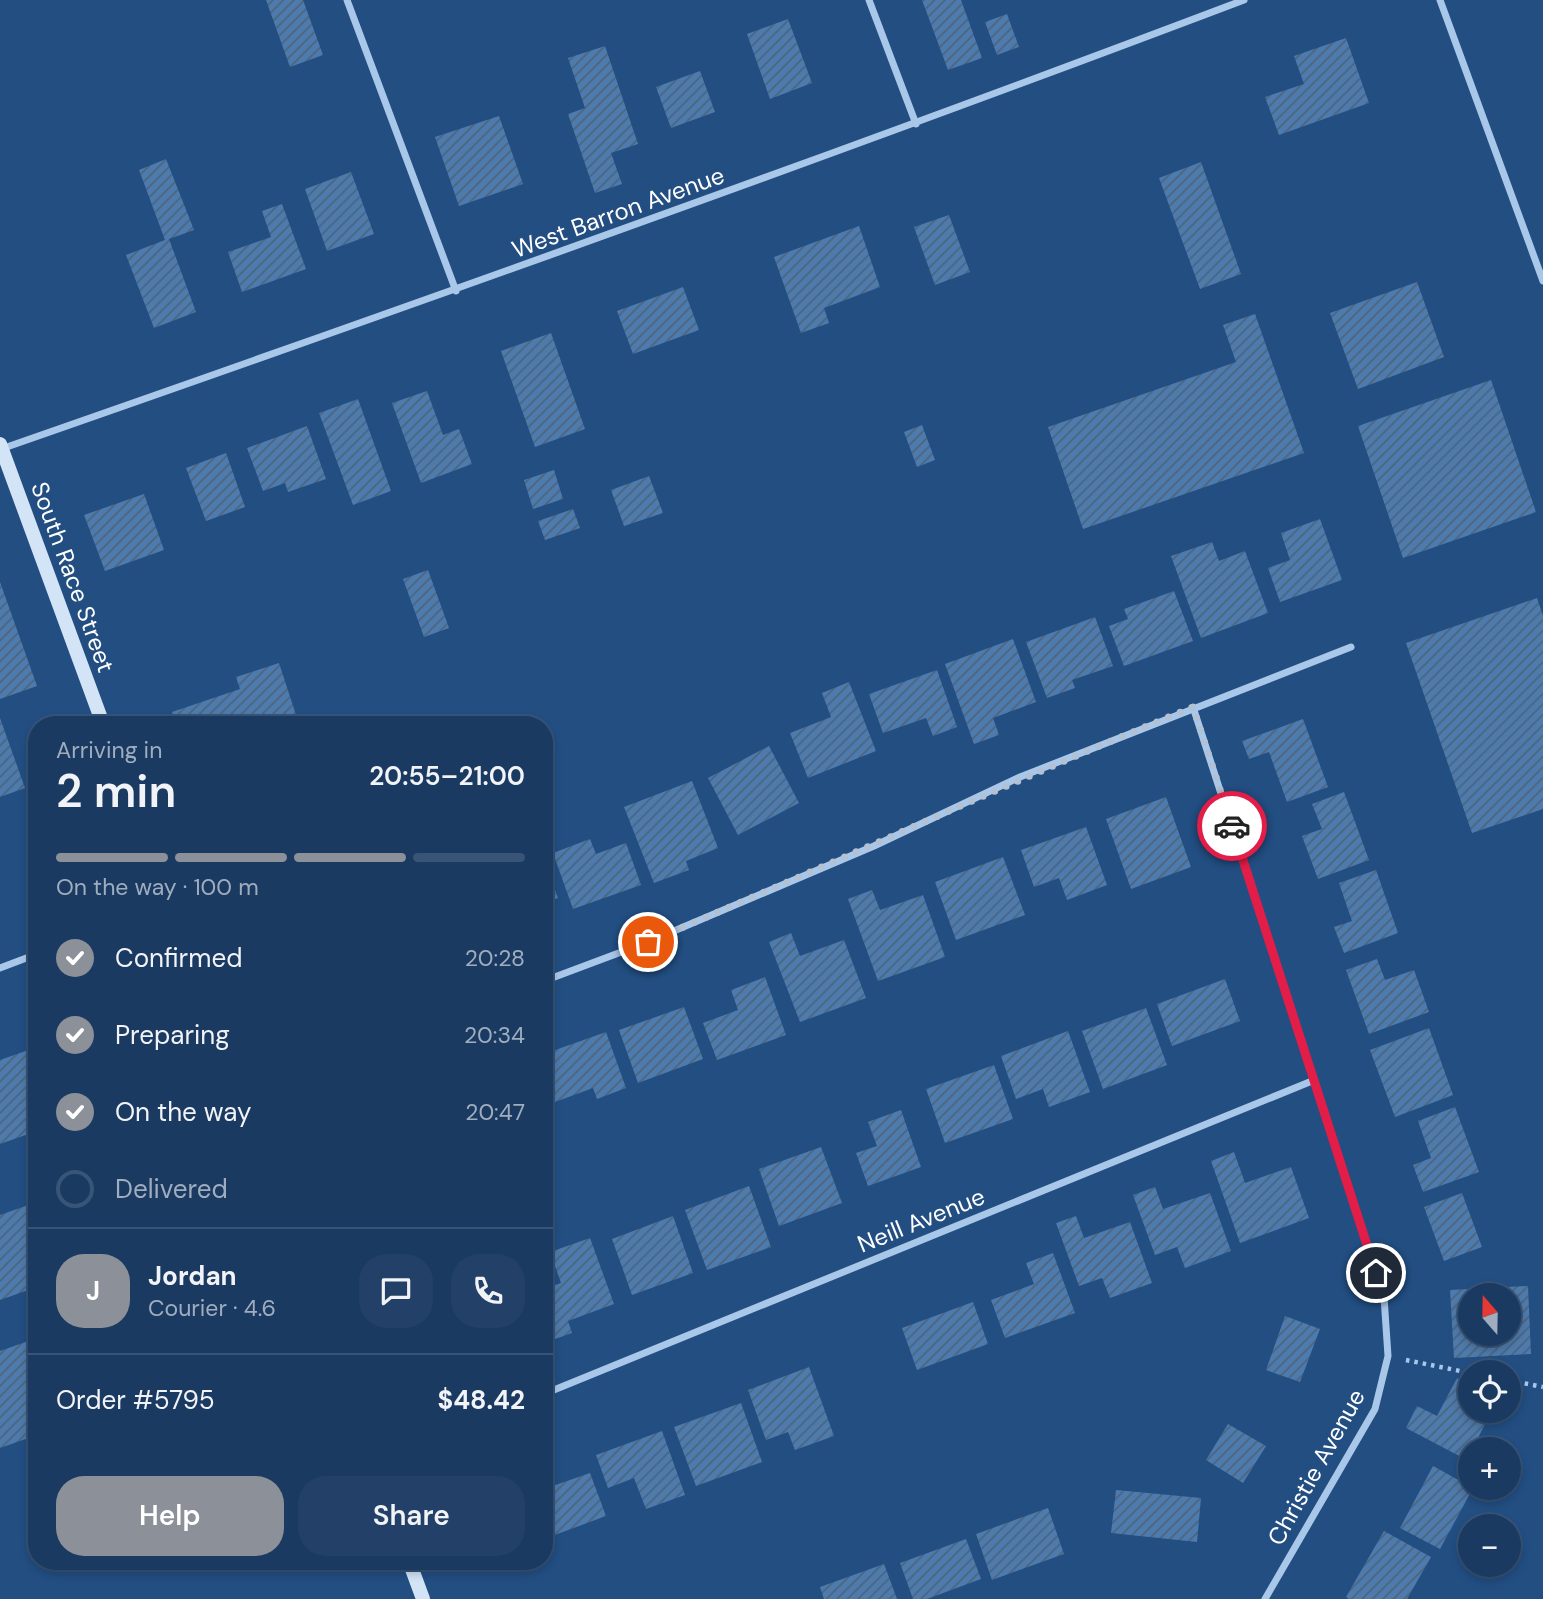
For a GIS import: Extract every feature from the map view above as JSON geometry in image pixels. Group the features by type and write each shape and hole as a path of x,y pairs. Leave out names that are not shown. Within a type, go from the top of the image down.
{"main road":[{"name":"South Race Street","path":"1,447 100,716"},
{"path":"412,1570 423,1599"}],"street":[{"path":"348,0 456,291"},
{"path":"869,0 916,124"},
{"name":"West Barron Avenue","path":"1,447 456,291 916,124 1244,0"},
{"path":"1440,0 1543,281"},
{"path":"553,978 648,942 874,846 1020,777 1351,647"},
{"name":"Christie Avenue","path":"1193,707 1384,1297 1388,1356 1375,1409 1265,1599"},
{"path":"0,968 28,957"},
{"name":"Neill Avenue","path":"553,1390 1312,1081"}],"path":[{"path":"1388,1356 1458,1371"},
{"path":"1521,1383 1543,1387"}],"building":[{"path":"266,0 303,0 323,55 290,67"},
{"path":"922,0 961,0 982,58 948,70"},
{"path":"1007,14 1019,47 997,55 985,22"},
{"path":"788,19 812,83 770,99 747,34"},
{"path":"1346,38 1369,103 1279,135 1265,97 1304,84 1294,56"},
{"path":"605,46 638,144 611,153 622,184 595,193 568,114 585,108 568,58"},
{"path":"700,71 715,112 671,128 656,87"},
{"path":"499,116 523,184 459,206 435,137"},
{"path":"166,159 194,230 169,239 196,312 154,328 126,255 165,240 139,170"},
{"path":"1201,162 1241,274 1200,289 1159,178"},
{"path":"351,172 374,234 327,251 305,189"},
{"path":"282,204 306,269 242,292 228,252 271,237 262,211"},
{"path":"949,215 970,272 935,285 914,227"},
{"path":"859,226 880,287 824,308 829,323 801,333 774,257"},
{"path":"1417,282 1444,357 1358,389 1330,313"},
{"path":"683,287 699,330 633,354 617,311"},
{"path":"1255,314 1304,453 1083,529 1048,427 1236,362 1223,325"},
{"path":"551,333 585,429 535,447 501,351"},
{"path":"1491,380 1536,512 1403,558 1358,426"},
{"path":"427,391 443,435 459,429 472,464 421,483 392,403"},
{"path":"358,399 391,491 353,505 319,413"},
{"path":"922,425 935,460 917,467 904,432"},
{"path":"307,426 326,479 288,492 285,483 263,491 247,448"},
{"path":"226,453 245,507 206,521 186,468"},
{"path":"554,470 563,499 533,509 524,480"},
{"path":"649,476 663,513 624,526 611,490"},
{"path":"144,494 164,550 105,571 84,515"},
{"path":"573,509 580,528 545,540 538,521"},
{"path":"1320,519 1342,580 1280,602 1268,568 1290,560 1281,533"},
{"path":"1212,542 1219,561 1245,551 1268,613 1201,638 1171,556"},
{"path":"428,570 449,628 424,637 403,579"},
{"path":"0,582 37,686 0,699"},
{"path":"1174,591 1193,641 1124,666 1109,626 1128,619 1124,609"},
{"path":"1537,598 1543,616 1543,809 1472,833 1406,643"},
{"path":"1095,617 1113,666 1072,680 1075,688 1047,698 1026,642"},
{"path":"1013,639 1036,702 993,718 999,735 974,744 945,664"},
{"path":"279,663 296,716 173,716 172,712 240,689 236,677"},
{"path":"937,670 957,727 933,736 926,718 883,733 869,694"},
{"path":"849,682 876,751 808,778 790,733 831,717 822,693"},
{"path":"0,718 25,788 0,797"},
{"path":"1303,719 1328,787 1287,802 1269,752 1249,759 1242,741"},
{"path":"769,746 799,803 738,835 708,778"},
{"path":"692,781 718,848 686,861 689,870 654,883 624,807"},
{"path":"1344,792 1369,860 1318,879 1302,836 1322,829 1312,804"},
{"path":"1166,797 1191,867 1131,889 1106,819"},
{"path":"1086,827 1107,885 1067,900 1059,878 1034,887 1021,850"},
{"path":"590,839 596,854 626,843 641,885 573,909 553,853"},
{"path":"1003,857 1025,915 956,940 935,882"},
{"path":"1376,870 1398,933 1344,953 1334,927 1352,921 1339,883"},
{"path":"553,884 558,898 553,900"},
{"path":"872,890 880,910 923,895 945,957 878,981 848,899"},
{"path":"791,933 800,956 844,940 866,998 800,1022 769,942"},
{"path":"1377,959 1385,980 1414,970 1429,1012 1369,1034 1346,970"},
{"path":"765,977 786,1035 717,1060 703,1023 738,1010 731,990"},
{"path":"1225,979 1240,1021 1172,1046 1157,1004"},
{"path":"684,1007 703,1059 638,1083 619,1030"},
{"path":"1146,1008 1167,1065 1103,1089 1082,1031"},
{"path":"1429,1028 1453,1095 1395,1117 1370,1050"},
{"path":"1068,1031 1090,1092 1049,1107 1043,1089 1016,1099 1001,1056"},
{"path":"606,1032 626,1088 597,1099 593,1088 555,1102 553,1051"},
{"path":"28,1050 28,1134 0,1144 0,1060"},
{"path":"994,1065 1013,1119 945,1143 926,1089"},
{"path":"1455,1107 1479,1172 1423,1192 1413,1165 1431,1158 1418,1121"},
{"path":"901,1110 921,1167 868,1186 856,1153 877,1146 868,1122"},
{"path":"821,1147 842,1203 779,1226 759,1169"},
{"path":"1234,1152 1245,1183 1291,1167 1309,1218 1240,1243 1211,1161"},
{"path":"749,1186 771,1247 707,1270 685,1210"},
{"path":"1155,1187 1163,1209 1210,1193 1231,1251 1185,1268 1177,1247 1155,1255 1133,1195"},
{"path":"1462,1193 1482,1247 1444,1261 1424,1207"},
{"path":"28,1205 28,1290 0,1300 0,1215"},
{"path":"673,1216 693,1273 632,1295 612,1239"},
{"path":"1076,1216 1084,1238 1130,1222 1152,1283 1110,1298 1102,1278 1079,1286 1056,1223"},
{"path":"590,1238 614,1304 568,1321 572,1333 555,1339 553,1286 561,1283 553,1260 553,1251"},
{"path":"1053,1253 1075,1313 1005,1338 991,1300 1034,1284 1026,1263"},
{"path":"1521,1286 1528,1286 1531,1354 1454,1358 1450,1290 1458,1290 1458,1346 1521,1346"},
{"path":"973,1302 988,1344 917,1370 902,1328"},
{"path":"1285,1316 1320,1329 1300,1382 1266,1370"},
{"path":"28,1341 28,1438 0,1448 0,1351"},
{"path":"809,1367 834,1436 795,1450 788,1432 766,1440 748,1390"},
{"path":"1457,1378 1458,1423 1486,1423 1478,1437 1458,1437 1458,1455 1406,1428 1417,1406 1437,1416"},
{"path":"741,1403 762,1462 696,1486 674,1427"},
{"path":"1228,1424 1266,1446 1243,1483 1206,1460"},
{"path":"662,1431 685,1495 646,1509 634,1478 608,1488 596,1455"},
{"path":"1433,1466 1458,1480 1458,1500 1467,1500 1440,1549 1400,1528"},
{"path":"590,1473 606,1516 553,1536 553,1486"},
{"path":"1116,1490 1201,1498 1197,1542 1111,1533"},
{"path":"1048,1508 1064,1554 992,1580 976,1534"},
{"path":"1384,1531 1431,1557 1407,1599 1349,1599 1346,1597"},
{"path":"966,1539 981,1579 927,1599 913,1599 900,1563"},
{"path":"884,1564 897,1599 824,1599 820,1587"}],"way so far":[{"path":"648,942 874,846 1020,777 1193,707 1232,826"}],"route":[{"path":"1232,826 1376,1273"}]}
